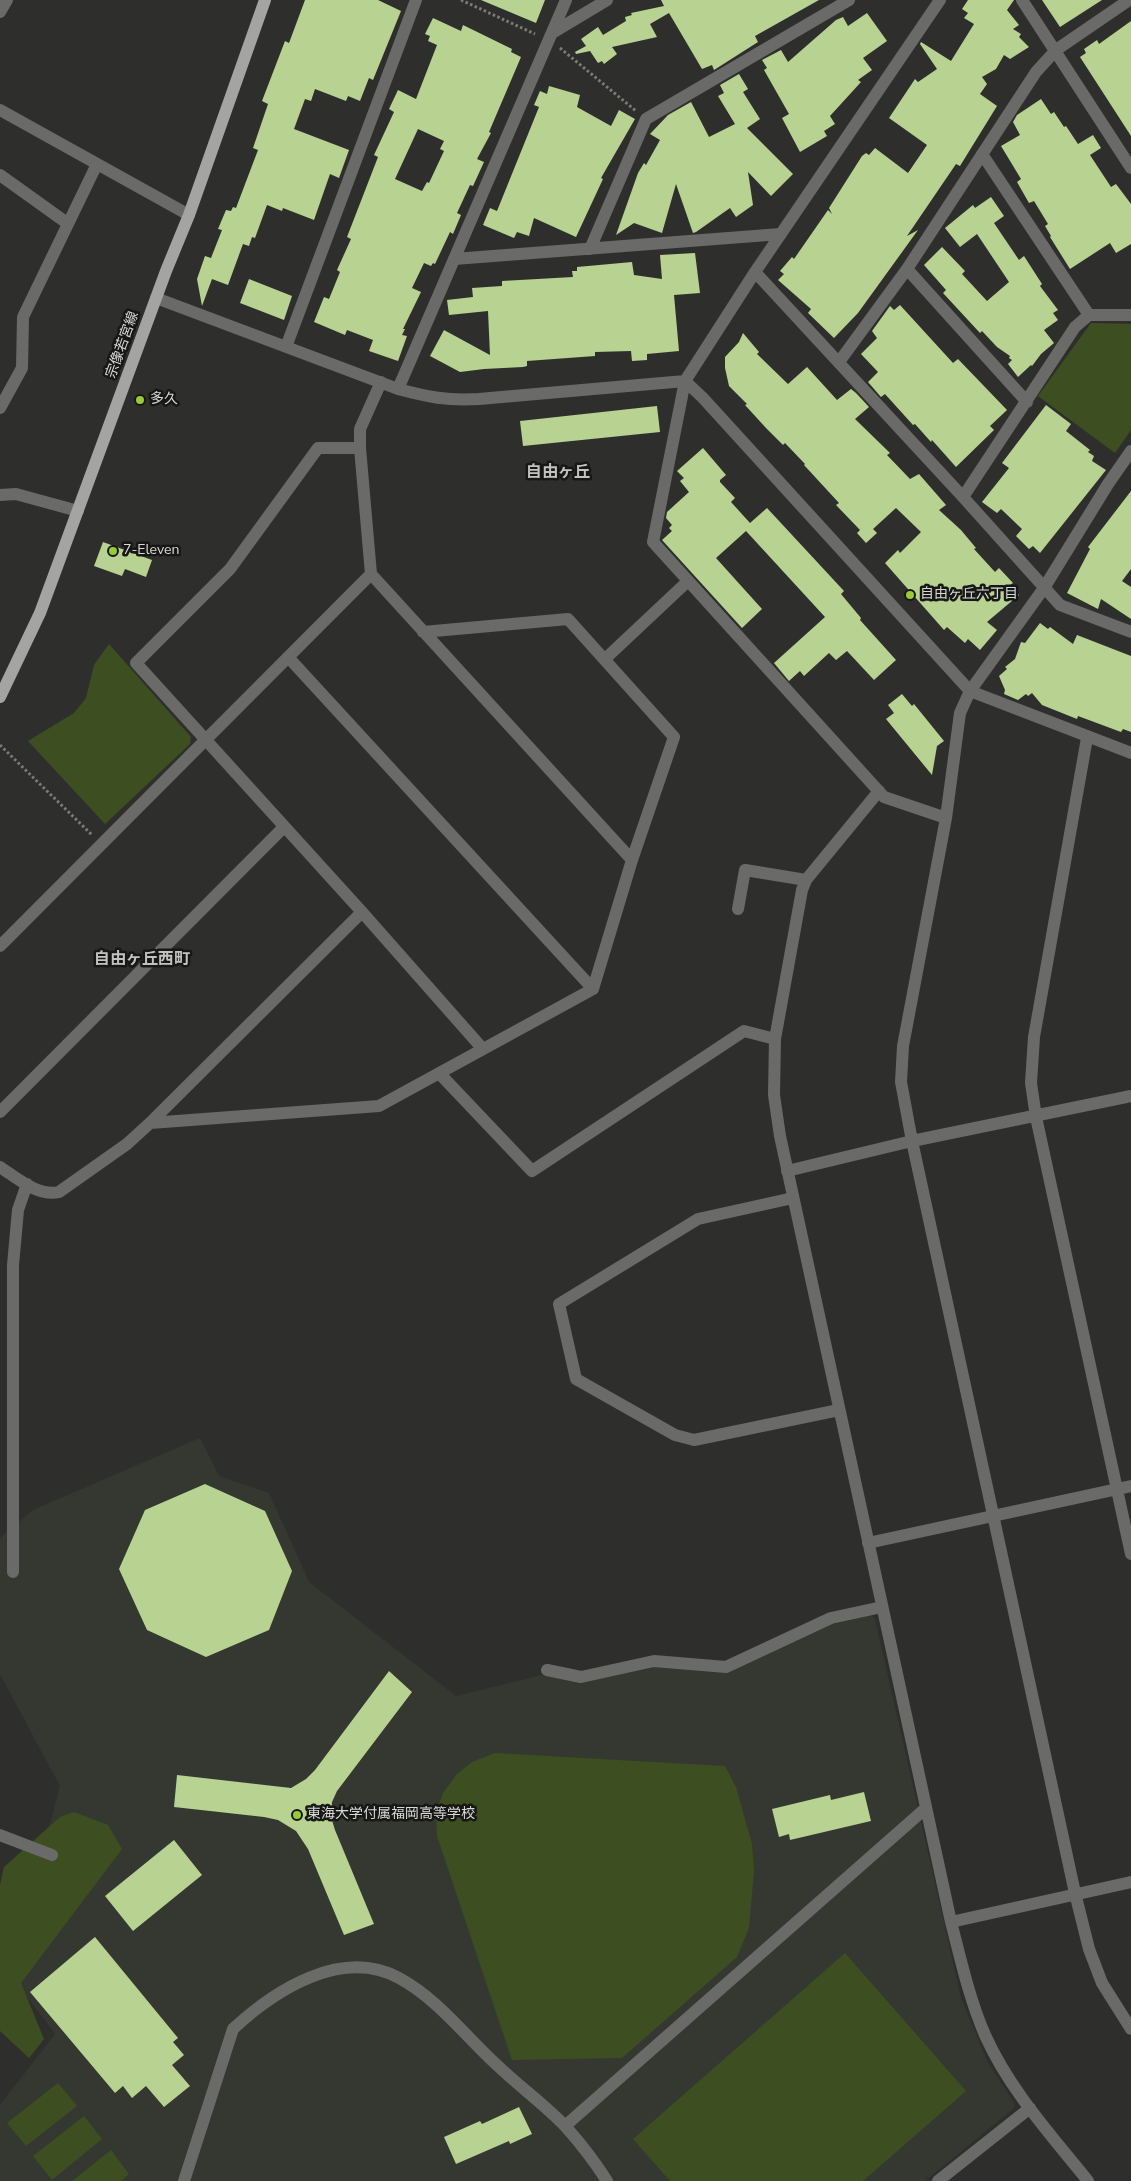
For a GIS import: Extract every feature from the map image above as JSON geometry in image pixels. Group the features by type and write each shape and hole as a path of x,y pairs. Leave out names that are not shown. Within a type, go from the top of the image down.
{"main road":[{"name":"宗像若宮線","path":"0,697 40,613 156,298 189,215 265,0"}],"street":[{"path":"0,12 7,0"},
{"path":"286,347 416,0"},
{"path":"398,389 566,0"},
{"path":"552,33 607,0"},
{"path":"590,249 646,119 849,0"},
{"path":"940,0 755,272 685,381 653,542 884,797 946,818"},
{"path":"1022,0 1131,168"},
{"path":"839,362 907,269 1036,72 1056,50 1129,0"},
{"path":"0,110 189,215"},
{"path":"982,154 1089,315"},
{"path":"0,408 22,368 22,317 97,164"},
{"path":"0,175 67,223"},
{"path":"454,258 781,234"},
{"path":"907,269 1027,402"},
{"path":"755,272 1060,605 1131,632"},
{"path":"156,298 398,389 432,399 453,400 685,381 703,398 970,691 1087,738 1131,753"},
{"path":"963,497 1075,327 1089,315 1131,315"},
{"path":"381,382 360,429 371,574 632,860"},
{"path":"360,448 318,448 230,569 136,663 362,912 482,1048"},
{"path":"1131,451 1108,484 1044,588 970,691 960,713 946,818 903,1046 901,1082 912,1141 1075,1893 1089,1949 1102,1984 1131,2029"},
{"path":"0,496 16,494 78,510"},
{"path":"0,946 204,739 371,574"},
{"path":"605,659 688,581"},
{"path":"150,1123 379,1106 593,989 632,860 674,737 568,619 423,632"},
{"path":"288,657 593,989"},
{"path":"1087,738 1034,1037 1031,1083 1036,1117 1131,1554"},
{"path":"878,791 806,880 802,890 776,1039 774,1095 787,1171 951,1922 970,1997 986,2036 1006,2074 1030,2108 1088,2181"},
{"path":"0,1112 284,827"},
{"path":"738,909 745,870 806,880"},
{"path":"0,1167 41,1192 50,1194 59,1192 67,1187 127,1144 150,1123 362,912"},
{"path":"439,1073 532,1171 744,1031 776,1039"},
{"path":"787,1171 912,1141 1131,1096"},
{"path":"13,1572 13,1265 18,1210 27,1184"},
{"path":"793,1198 698,1219 558,1304 576,1379 675,1435 694,1440 839,1410"},
{"path":"868,1543 1131,1486"},
{"path":"547,1670 581,1677 654,1661 726,1668 831,1618 882,1607"},
{"path":"565,2126 926,1808"},
{"path":"0,1835 52,1855"},
{"path":"951,1922 1131,1882"},
{"path":"184,2181 233,2030 248,2016 302,1980 343,1967 378,1970 398,1977 422,1994 565,2126 607,2181"},
{"path":"940,2180 1030,2108"}],"path":[{"path":"0,744 102,844"}],"shaded area":[{"path":"200,1438 219,1476 269,1493 309,1582 456,1696 542,1675 582,1682 657,1667 728,1672 833,1624 871,1615 875,1619 961,1998 988,2063 1015,2104 1013,2109 925,2181 0,2181 0,2105 55,2034 5,1967 45,1843 60,1786 0,1674 0,1538 33,1510"}],"green space":[{"path":"1091,323 1131,324 1131,430 1115,453 1038,396"},
{"path":"109,644 191,737 190,744 105,824 28,741 74,713 86,698 94,665"},
{"path":"495,1753 725,1766 736,1787 752,1844 754,1871 749,1928 737,1957 622,2058 512,2060 437,1836 436,1812 443,1793 457,1774 472,1762"},
{"path":"74,1812 108,1825 122,1849 21,1983 44,2039 29,2058 0,2031 0,1885 4,1867 60,1817"},
{"path":"845,1953 966,2091 863,2181 670,2181 633,2139"},
{"path":"58,2083 77,2106 26,2146 7,2123"},
{"path":"84,2116 102,2139 52,2180 33,2156"},
{"path":"111,2150 129,2174 121,2181 72,2181"}],"building":[{"path":"305,0 378,0 401,11 373,80 369,78 360,101 348,96 346,101 315,89 311,101 305,99 294,129 349,150 339,178 330,174 314,220 283,208 282,211 267,205 255,238 252,237 249,246 243,244 228,285 212,279 202,306 197,279 205,256 211,258 222,230 218,229 226,210 231,211 233,207 236,208 258,150 253,148 268,104 262,101 285,41 289,43"},
{"path":"481,0 545,0 536,23"},
{"path":"661,0 819,0 755,36 758,42 714,70 712,65 702,69 669,13 650,24 657,37 612,47 617,54 604,64 602,61 598,63 590,51 576,54 575,52 586,46 581,39 598,27 603,35 626,21 625,17 632,15 631,13 664,6"},
{"path":"968,0 1014,0 1007,10 1019,25 1013,29 1021,34 1019,37 1029,47 1010,59 1004,55 996,69 982,77 987,84 980,94 997,106 960,166 956,164 907,236 918,230 858,313 834,338 808,313 811,309 778,280 784,274 780,271 792,257 794,259 828,210 832,214 829,208 862,156 866,153 869,155 875,148 908,173 927,145 889,118 915,79 918,82 937,69 920,44 921,42 951,61 974,24 964,18 968,13 962,9"},
{"path":"1042,0 1102,0 1060,27"},
{"path":"867,13 887,41 863,58 872,70 858,80 861,82 830,116 835,124 824,131 827,136 800,152 782,118 789,114 764,70 767,68 762,60 781,50 788,62 836,20 843,17 848,26"},
{"path":"433,18 461,31 463,25 512,49 511,52 521,57 489,132 491,133 477,159 484,162 473,186 470,185 457,213 461,215 453,234 450,232 435,264 433,263 431,266 424,263 412,288 421,292 403,329 405,329 402,335 407,336 398,361 369,351 373,340 347,330 345,335 314,322 324,297 329,299 340,272 337,270 351,239 347,237 378,157 374,155 394,112 389,109 398,90 416,99 437,45 428,41 430,36 425,34","holes":["418,129 444,141 440,149 444,151 429,183 427,182 422,191 395,179"]},
{"path":"1131,21 1131,136 1080,57 1086,53 1084,49 1097,40 1099,44"},
{"path":"739,74 748,89 743,92 760,119 747,128 793,174 771,196 748,172 753,205 736,217 730,208 693,233 676,184 662,233 634,223 616,235 638,173 644,163 646,165 660,140 650,134 668,115 691,102 709,137 735,124 718,96 724,93 720,85"},
{"path":"549,86 580,95 577,107 611,126 619,110 635,119 601,178 603,179 576,237 534,218 529,236 517,232 514,238 483,225 490,208 497,211 539,107 534,105 540,91 547,94"},
{"path":"1041,99 1051,114 1054,112 1064,127 1066,126 1078,144 1093,135 1101,148 1090,155 1111,187 1116,184 1131,204 1131,244 1116,253 1110,243 1070,269 1050,237 1045,226 1048,224 1034,201 1029,203 1017,182 1021,179 1001,146 1020,135 1013,122 1017,115"},
{"path":"991,197 1004,216 994,223 1019,260 1024,256 1042,284 1040,286 1058,310 1053,313 1058,320 1044,330 1054,343 1041,354 1032,366 1018,377 1008,364 1012,360 1009,358 1010,356 997,347 982,331 980,333 943,293 946,290 924,265 942,247 965,271 962,274 987,301 1009,282 977,234 960,247 945,228 973,205 975,208"},
{"path":"695,253 700,293 674,295 679,351 647,354 647,360 632,361 631,351 595,352 595,356 527,361 527,366 523,367 460,372 430,356 444,330 490,355 488,311 449,315 447,300 473,297 472,288 502,286 502,281 573,277 572,271 577,271 577,267 632,262 634,275 662,279 660,255"},
{"path":"249,279 292,296 284,320 240,303"},
{"path":"900,305 953,363 958,359 1007,410 990,426 994,430 956,467 932,440 931,442 915,424 913,425 885,394 881,397 868,382 878,372 861,354 877,338 872,331 890,306 894,310"},
{"path":"743,333 759,352 757,354 788,384 807,367 837,400 851,389 856,393 869,407 855,419 890,453 887,455 910,479 919,474 946,505 939,510 961,530 976,548 974,549 995,572 999,568 1013,583 1010,585 1019,595 987,622 997,630 980,650 968,639 965,643 947,627 944,630 885,563 898,550 900,553 921,532 896,508 873,529 877,533 866,543 857,533 860,530 836,505 839,503 805,464 785,443 783,445 766,428 745,405 747,404 729,386 725,368 725,357 739,342"},
{"path":"1046,405 1071,424 1066,431 1090,450 1088,452 1094,456 1092,461 1106,470 1040,553 1033,546 1029,549 1016,536 1022,529 1001,509 997,513 982,502 1009,468 1002,463"},
{"path":"657,406 660,432 523,446 520,421"},
{"path":"703,448 726,475 720,482 735,498 731,502 750,523 767,508 844,591 841,594 861,618 860,620 896,660 874,680 847,651 836,660 829,653 804,676 800,671 789,681 774,663 825,617 746,531 716,558 762,609 742,628 662,540 672,531 669,528 672,525 666,518 667,512 689,492 680,481 684,478 677,471"},
{"path":"1131,491 1131,569 1122,581 1131,587 1131,619 1101,599 1098,609 1067,593 1090,549 1088,547"},
{"name":"7-Eleven","path":"103,542 152,560 146,577 125,569 122,576 94,566"},
{"path":"1040,623 1048,629 1050,627 1073,644 1077,635 1131,656 1131,732 1123,729 1121,732 1078,716 1077,719 1042,705 1032,693 1028,696 1026,694 1018,700 1004,694 1005,690 999,676 1007,669 1005,667 1015,659 1021,642 1025,643"},
{"path":"902,694 912,706 914,704 944,741 937,746 932,775 886,719 894,713 888,705"},
{"path":"205,1484 265,1511 292,1571 269,1630 206,1657 147,1630 119,1569 145,1510"},
{"path":"389,1671 412,1692 337,1791 332,1802 331,1817 335,1830 374,1924 344,1935 308,1849 296,1831 278,1820 264,1817 174,1807 177,1775 291,1788 306,1779 315,1770"},
{"path":"864,1792 871,1821 790,1840 789,1834 779,1837 772,1809 830,1795 831,1800"},
{"path":"174,1840 202,1875 133,1931 105,1896"},
{"path":"95,1937 178,2038 173,2042 184,2055 172,2065 190,2086 164,2107 146,2086 132,2098 123,2086 115,2093 30,1992"},
{"path":"519,2107 532,2134 510,2144 509,2141 456,2164 444,2137 480,2121 482,2124"}],"place":[{"name":"多久","path":"140,400"},
{"name":"7-Eleven","path":"113,551"},
{"name":"自由ヶ丘六丁目","path":"910,595"},
{"name":"東海大学付属福岡高等学校","path":"297,1815"}],"district":[{"name":"自由ヶ丘","path":"558,473"},
{"name":"自由ヶ丘西町","path":"142,960"}]}
